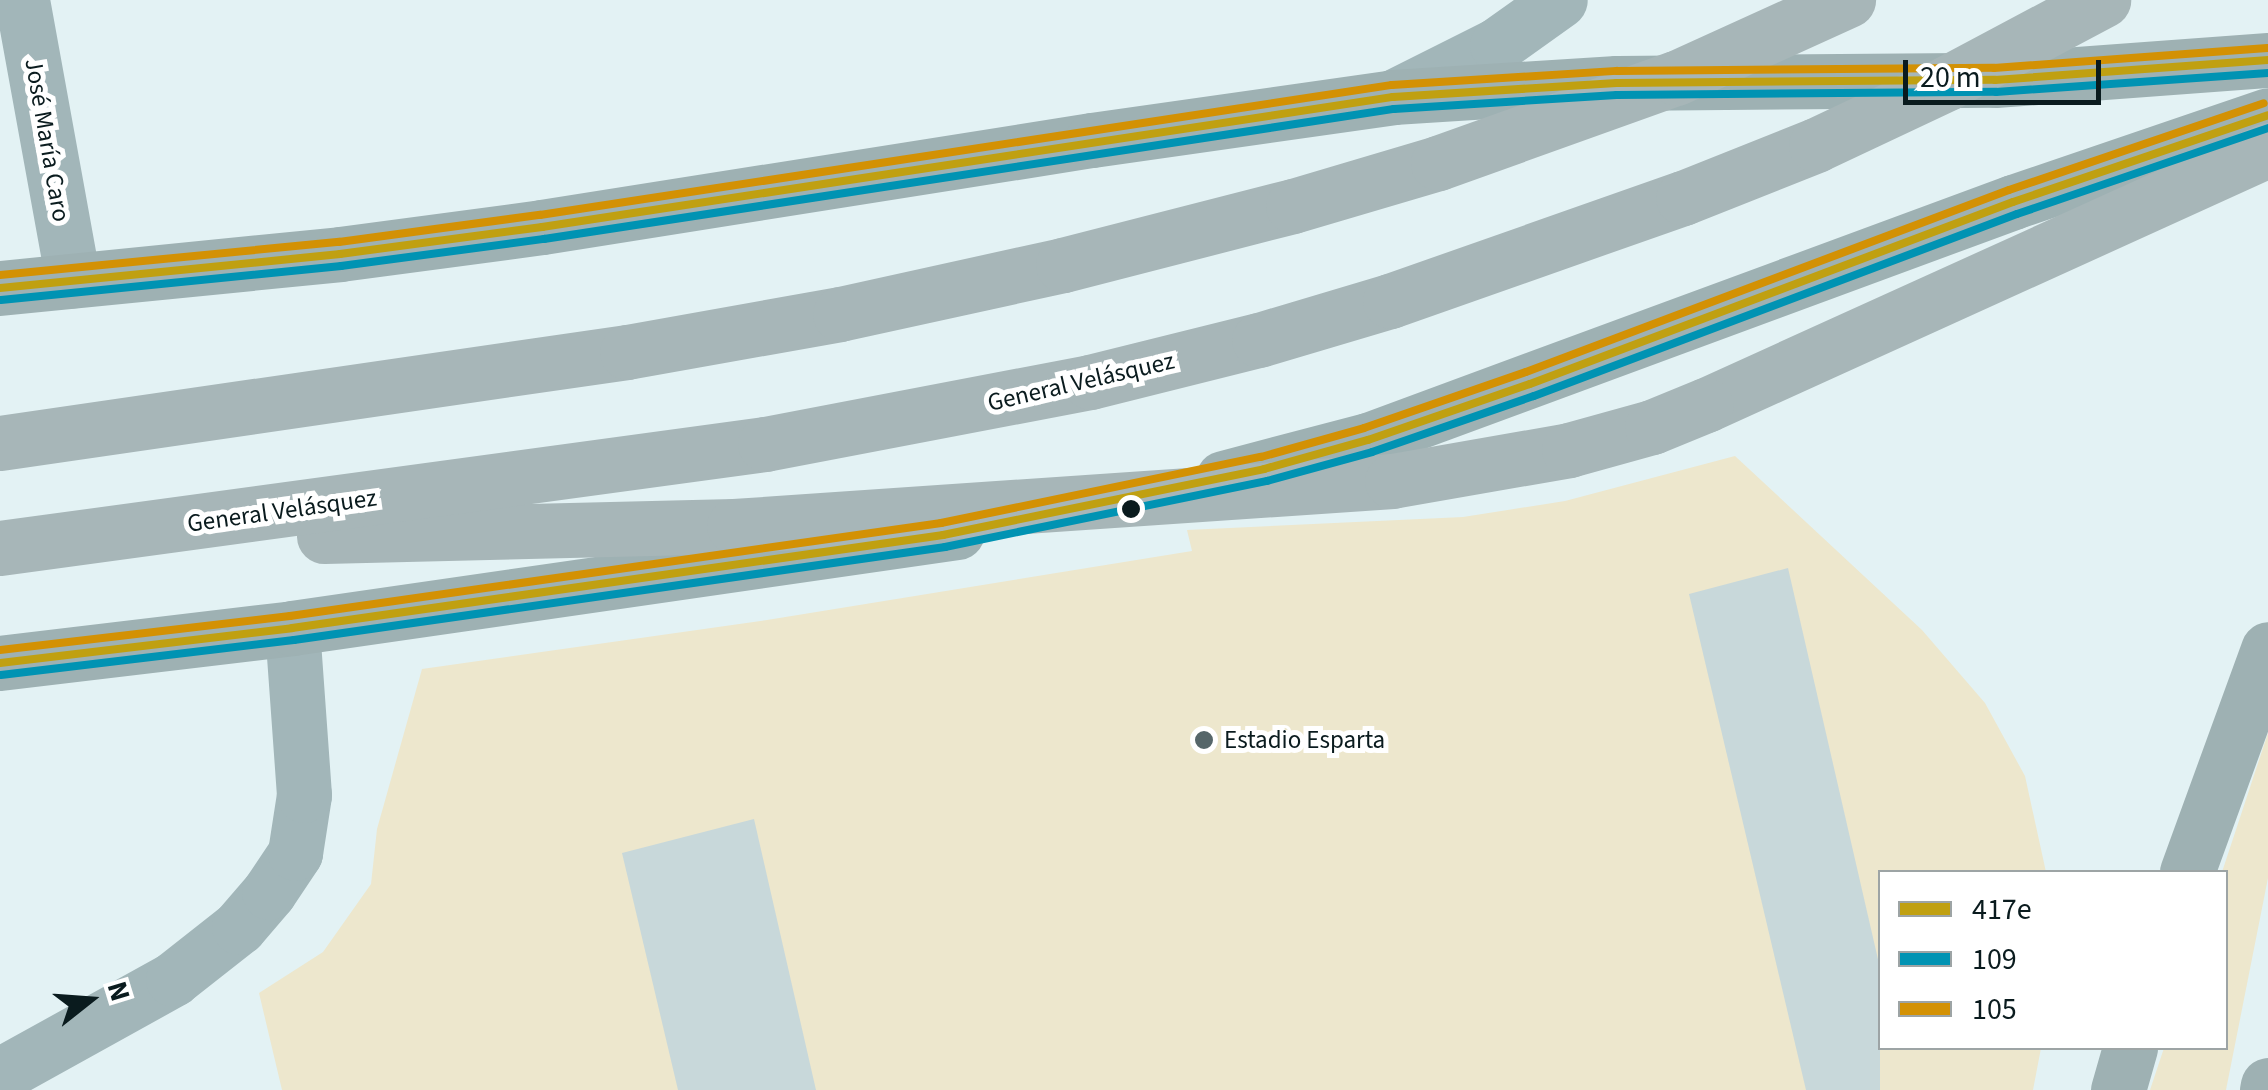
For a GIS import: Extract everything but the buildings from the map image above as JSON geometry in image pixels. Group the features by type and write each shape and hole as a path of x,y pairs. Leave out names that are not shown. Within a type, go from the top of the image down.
{"highway":[{"path":"0,443 287,403 840,314 1062,265 1293,206 1438,163 1676,78 1848,0"},
{"name":"General Velásquez","path":"23,545 765,444 1090,382 1259,340 1390,301 1683,198 1849,130 2103,0"},
{"path":"23,545 734,526 1392,481 1569,450 1652,427 1706,405 2268,150"},
{"path":"0,418 287,403"}],"main road":[{"path":"0,288 340,254 542,228 1092,140 1393,97 1617,84 1995,80 2268,60"},
{"path":"0,663 292,628 943,535 1264,469 1368,440 1530,384 2032,196 2268,115"},
{"path":"2188,870 2268,649"},
{"path":"2118,1090 2129,1050"}],"street":[{"name":"José María Caro","path":"22,0 73,280"},
{"path":"1393,97 1497,45 1560,0"},
{"path":"0,1075 208,955 239,927 295,853 304,794 292,628"}],"shaded area":[{"name":"Estadio Esparta","path":"1735,456 1922,630 1985,703 2025,776 2046,870 1878,870 1878,1050 2041,1050 2033,1090 282,1090 259,993 323,952 371,884 377,829 422,669 767,620 1192,551 1187,530 1463,517 1565,501"},
{"path":"2268,733 2268,878 2226,1090 2150,1090 2163,1050 2228,1050 2228,870 2223,870"}],"transit line":[{"name":"105","path":"0,275 339,242 540,215 1392,85 1617,71 1994,68 2267,48"},
{"name":"417e","path":"0,288 340,254 542,227 1393,97 1617,83 1995,80 2268,60"},
{"name":"109","path":"1,300 341,266 544,239 1394,109 1617,95 1996,92 2268,73"},
{"name":"105","path":"0,650 290,616 941,523 1261,457 1364,428 1526,372 2009,190 2264,103"},
{"name":"417e","path":"0,663 292,628 943,535 1264,469 1368,440 1530,384 2013,202 2268,115"},
{"name":"109","path":"1,675 294,640 945,547 1267,481 1372,452 1534,396 2017,214 2268,128"}],"place":[{"name":"Estadio Esparta","path":"1204,740"}]}
